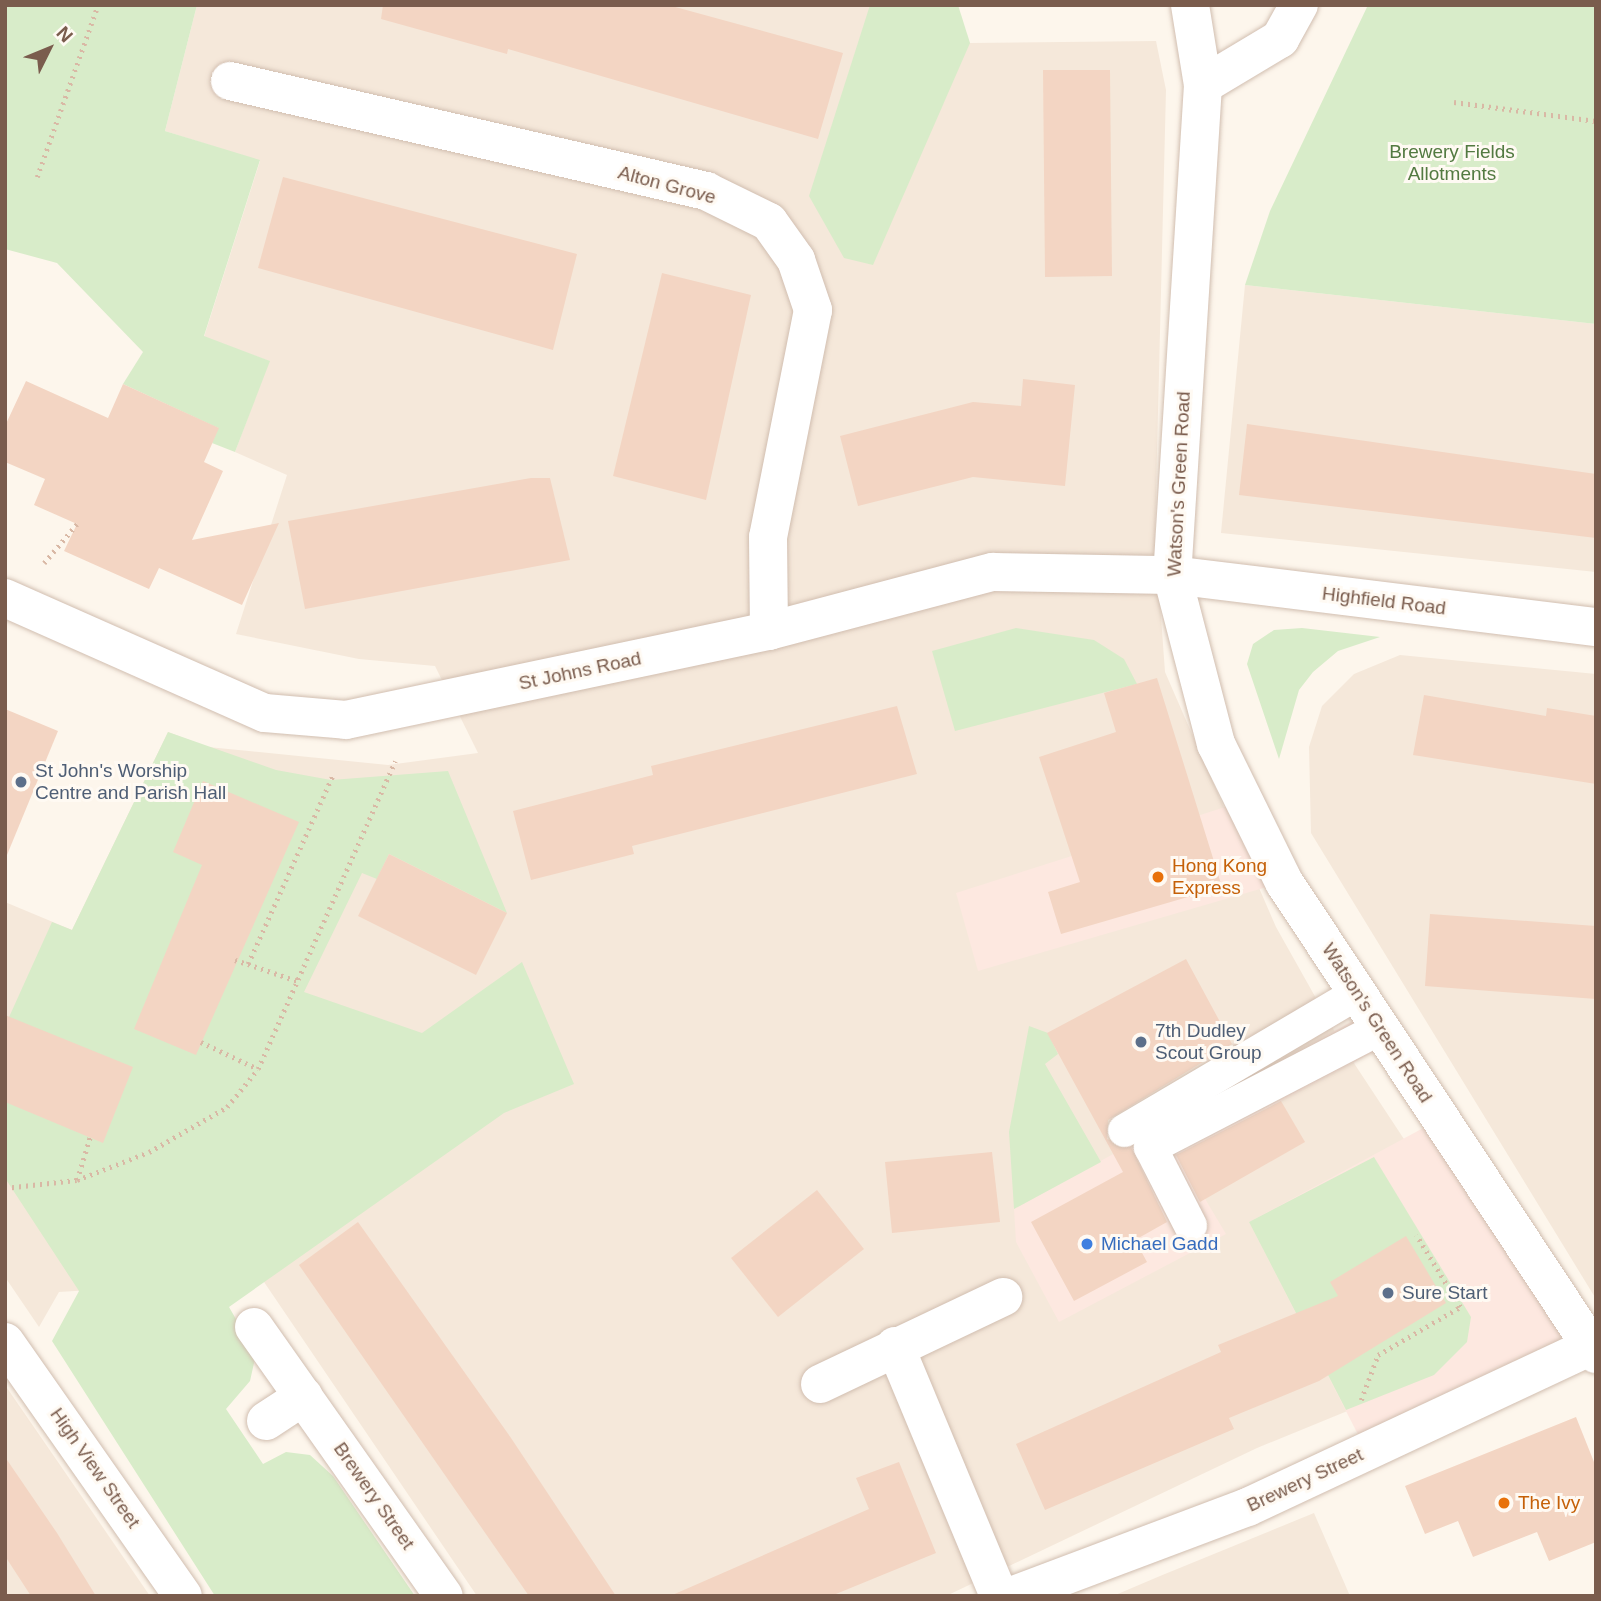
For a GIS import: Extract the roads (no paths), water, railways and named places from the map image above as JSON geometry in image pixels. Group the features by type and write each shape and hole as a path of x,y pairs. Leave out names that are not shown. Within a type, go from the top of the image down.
{"street":[{"name":"Watson's Green Road","path":"1190,5 1203,85 1172,575 1216,744 1284,882 1593,1350"},
{"path":"1203,85 1280,39 1299,5"},
{"name":"Alton Grove","path":"230,81 706,191 769,222 796,260 813,310 768,537 769,631"},
{"name":"St Johns Road","path":"5,598 265,713 346,720 769,631 993,572 1172,575"},
{"name":"Highfield Road","path":"1172,575 1596,627"},
{"path":"820,1384 895,1346 1003,1297"},
{"name":"Brewery Street","path":"254,1327 444,1596"},
{"name":"High View Street","path":"5,1342 183,1596"},
{"path":"895,1346 999,1596"},
{"name":"Brewery Street","path":"1011,1596 1248,1507 1593,1350"},
{"path":"266,1421 304,1396"}],"lane":[{"path":"1124,1130 1357,993"},
{"path":"1189,1226 1150,1147 1380,1028"}],"place":[{"name":"St John's Worship Centre and Parish Hall","path":"21,782"},
{"name":"Hong Kong Express","path":"1158,877"},
{"name":"7th Dudley Scout Group","path":"1141,1042"},
{"name":"Michael Gadd","path":"1087,1244"},
{"name":"Sure Start","path":"1388,1293"},
{"name":"The Ivy","path":"1504,1503"}],"park label":[{"name":"Brewery Fields Allotments","path":"1452,163"}]}
